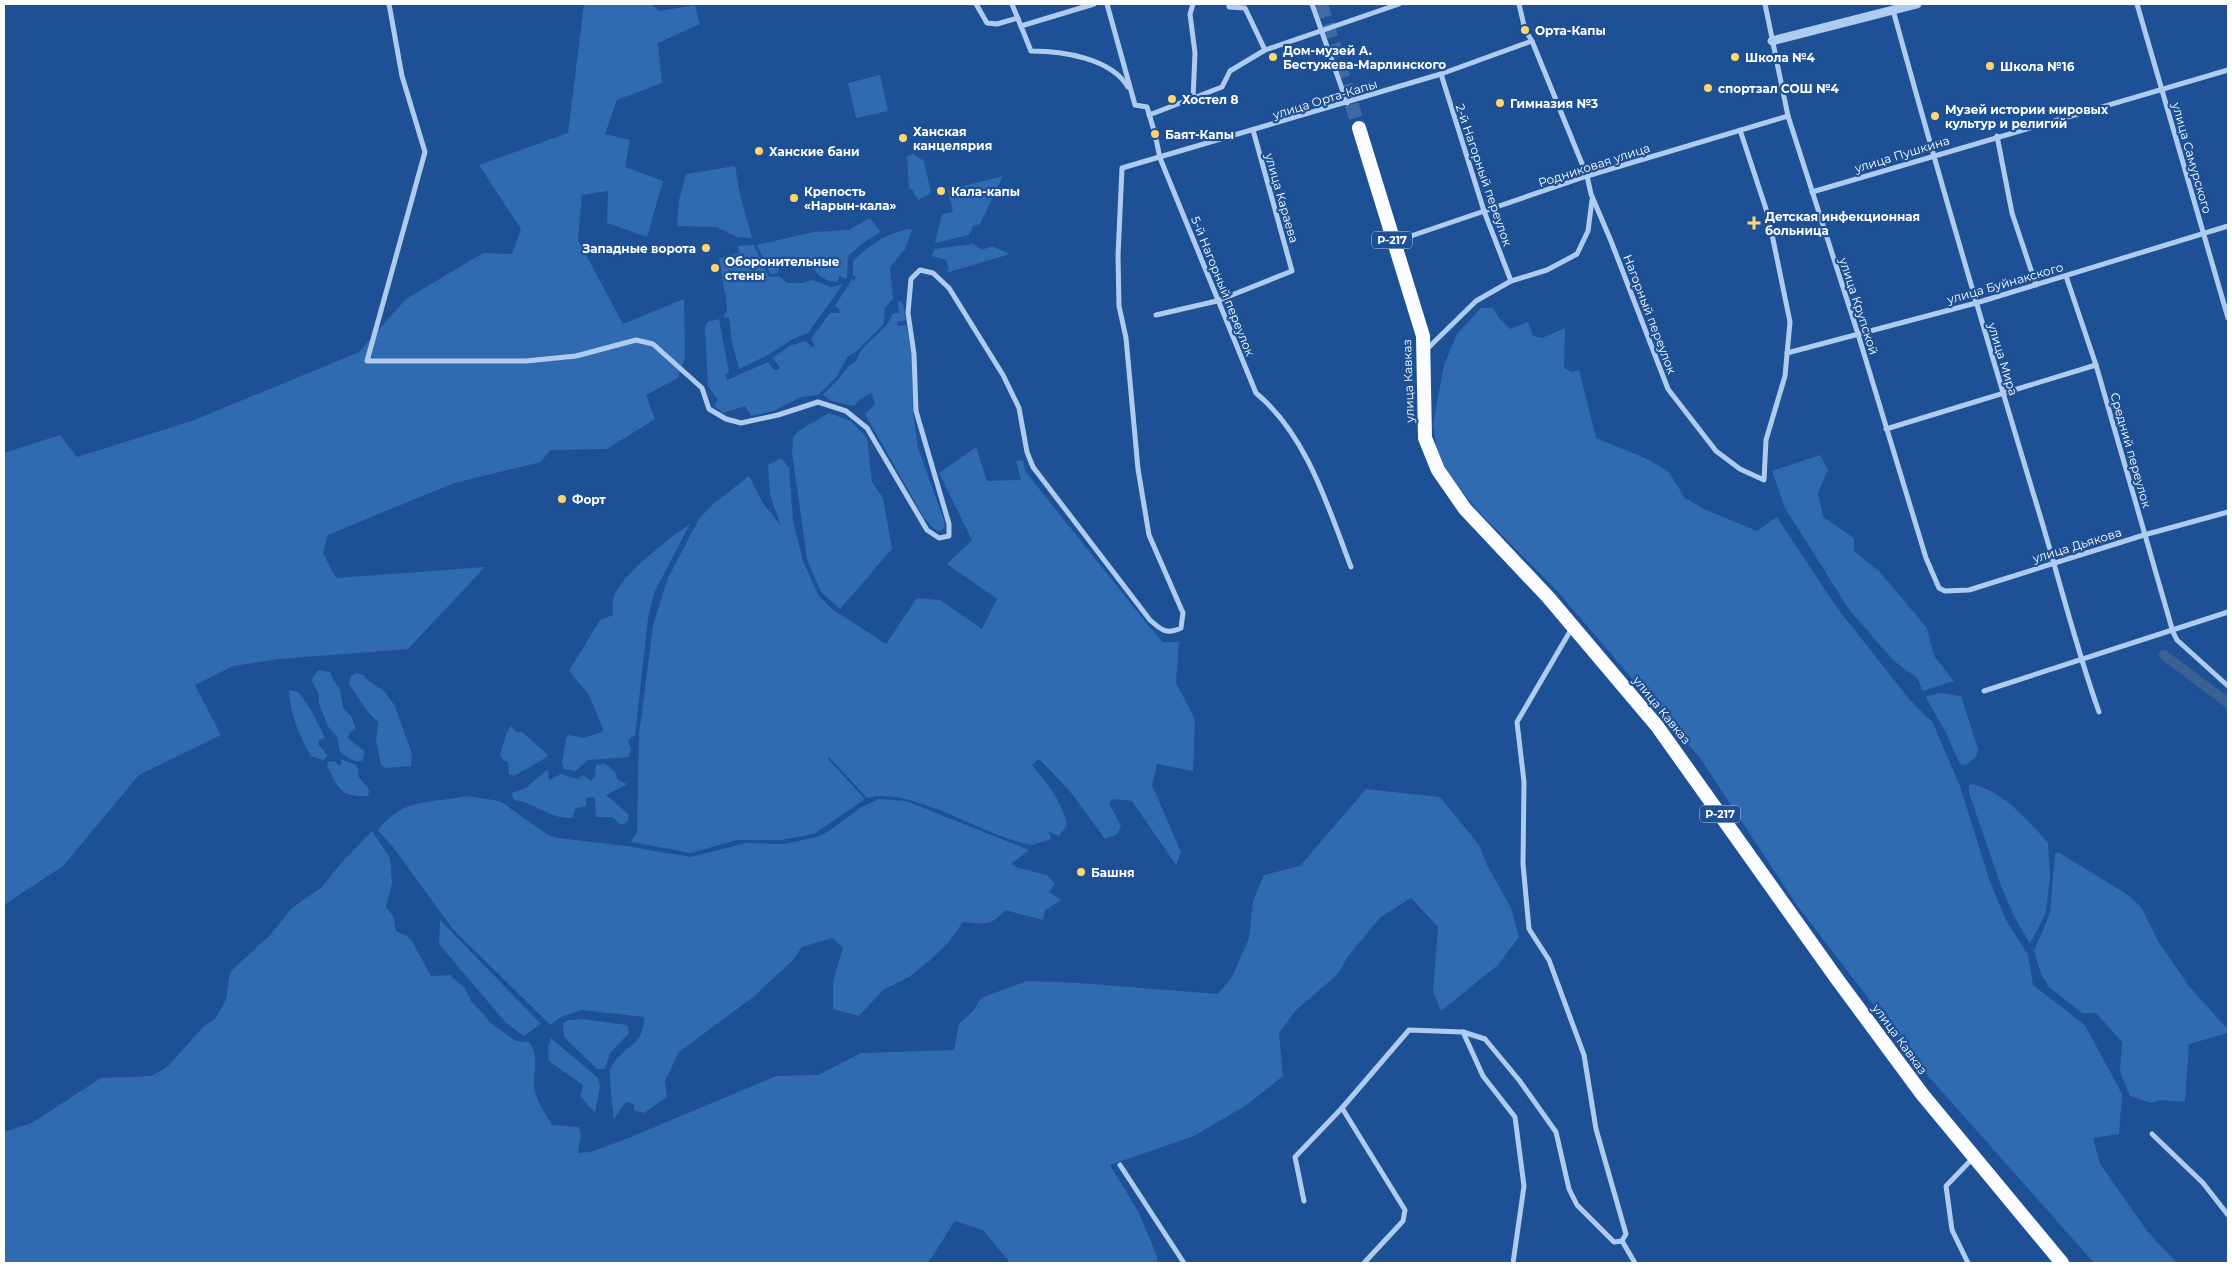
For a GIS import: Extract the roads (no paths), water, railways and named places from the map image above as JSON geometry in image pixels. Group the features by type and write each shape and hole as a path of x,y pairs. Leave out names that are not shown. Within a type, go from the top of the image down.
{"highway":[{"name":"улица Кавказ","path":"1359,128 1392,241 1423,336 1425,438 1438,470 1465,509 1573,626 1679,754 1837,979 1922,1094 2062,1263"}],"street":[{"name":"улица Орта-Капы","path":"389,4 402,76 425,152 367,361 526,361 576,356 636,340 653,344 702,388 709,409 726,419 741,423 778,415 818,402 846,411 867,428 927,530 939,538 950,536 949,524 916,411 914,354 908,313 911,279 920,270 928,271 949,288 1003,376 1019,408 1027,452 1033,467 1150,620 1162,631 1173,632 1181,628 1182,613 1149,535 1138,469 1126,338 1119,306 1118,256 1122,168 1347,103 1440,74 1532,41"},
{"path":"976,4 987,23 997,24 1018,18"},
{"path":"1012,4 1031,51 1050,51 1086,58 1122,78 1132,94"},
{"path":"1021,26 1094,4"},
{"path":"1107,4 1135,105 1147,107 1149,115 1222,87 1230,71 1265,50 1399,4"},
{"path":"1193,4 1190,14 1195,53 1193,99"},
{"path":"1229,4 1230,7 1245,8 1265,50"},
{"path":"1312,4 1347,103"},
{"name":"Нагорный переулок","path":"1519,4 1526,30 1587,176 1591,194 1668,389 1716,451 1740,469 1764,480 1766,440 1785,376 1786,353"},
{"name":"улица Крупской","path":"1766,4 1788,116 1935,583"},
{"path":"1772,41 1917,4"},
{"name":"улица Самурского","path":"2136,4 2228,318"},
{"name":"улица Мира","path":"1893,10 1976,303 2054,562 2080,660 2100,712"},
{"name":"улица Пушкина","path":"1812,192 1997,136 2228,70"},
{"name":"2-й Нагорный переулок","path":"1440,74 1484,211 1511,281"},
{"name":"5-й Нагорный переулок","path":"1149,115 1160,158 1256,393 1271,405 1310,461 1351,567"},
{"name":"Родниковая улица","path":"1408,237 1587,176 1788,116"},
{"name":"улица Караева","path":"1217,301 1292,271 1253,130"},
{"path":"1740,130 1768,215 1790,322 1786,353"},
{"path":"1997,136 2012,213 2036,285"},
{"path":"1424,352 1476,302 1511,281 1547,270 1577,254 1588,231 1592,208 1591,194"},
{"name":"улица Буйнакского","path":"1786,353 1976,303 2228,226"},
{"name":"Средний переулок","path":"2066,276 2096,365 2172,632"},
{"path":"1156,315 1217,301"},
{"path":"1886,429 2096,365"},
{"name":"улица Дьякова","path":"1935,583 1945,591 1969,590 2054,562 2228,512"},
{"path":"1984,691 2172,632 2228,612"},
{"path":"1573,626 1517,722 1524,782 1523,864 1529,929 1549,960 1584,1055 1596,1129 1626,1234 1622,1241"},
{"path":"2172,632 2177,640 2228,686"},
{"path":"1304,1201 1295,1157 1342,1108 1409,1030 1463,1032 1484,1039 1519,1080 1556,1132 1569,1189 1577,1204 1614,1242 1622,1241"},
{"path":"1463,1032 1483,1076 1515,1116 1524,1186 1513,1263"},
{"path":"1342,1108 1405,1210 1403,1221 1364,1263"},
{"path":"2152,1134 2203,1183 2228,1215"},
{"path":"1968,1263 1952,1230 1946,1186 1974,1158"},
{"path":"1120,1166 1184,1263"},
{"path":"1622,1241 1636,1263"}],"waterway":[{"path":"2164,655 2228,703"}],"tunnel":[{"path":"1321,4 1359,128"}],"place":[{"name":"Орта-Капы","path":"1525,30"},
{"name":"Дом-музей А. Бестужева-Марлинского","path":"1273,57"},
{"name":"Школа №4","path":"1735,57"},
{"name":"Школа №16","path":"1990,66"},
{"name":"спортзал СОШ №4","path":"1708,88"},
{"name":"Хостел 8","path":"1172,99"},
{"name":"Гимназия №3","path":"1500,103"},
{"name":"Музей истории мировых культур и религий","path":"1935,116"},
{"name":"Баят-Капы","path":"1155,134"},
{"name":"Ханская канцелярия","path":"903,138"},
{"name":"Ханские бани","path":"759,151"},
{"name":"Кала-капы","path":"941,191"},
{"name":"Крепость «Нарын-кала»","path":"794,198"},
{"name":"Детская инфекционная больница","path":"1754,223"},
{"name":"Западные ворота","path":"706,248"},
{"name":"Оборонительные стены","path":"715,268"},
{"name":"Форт","path":"562,499"},
{"name":"Башня","path":"1081,872"}]}
